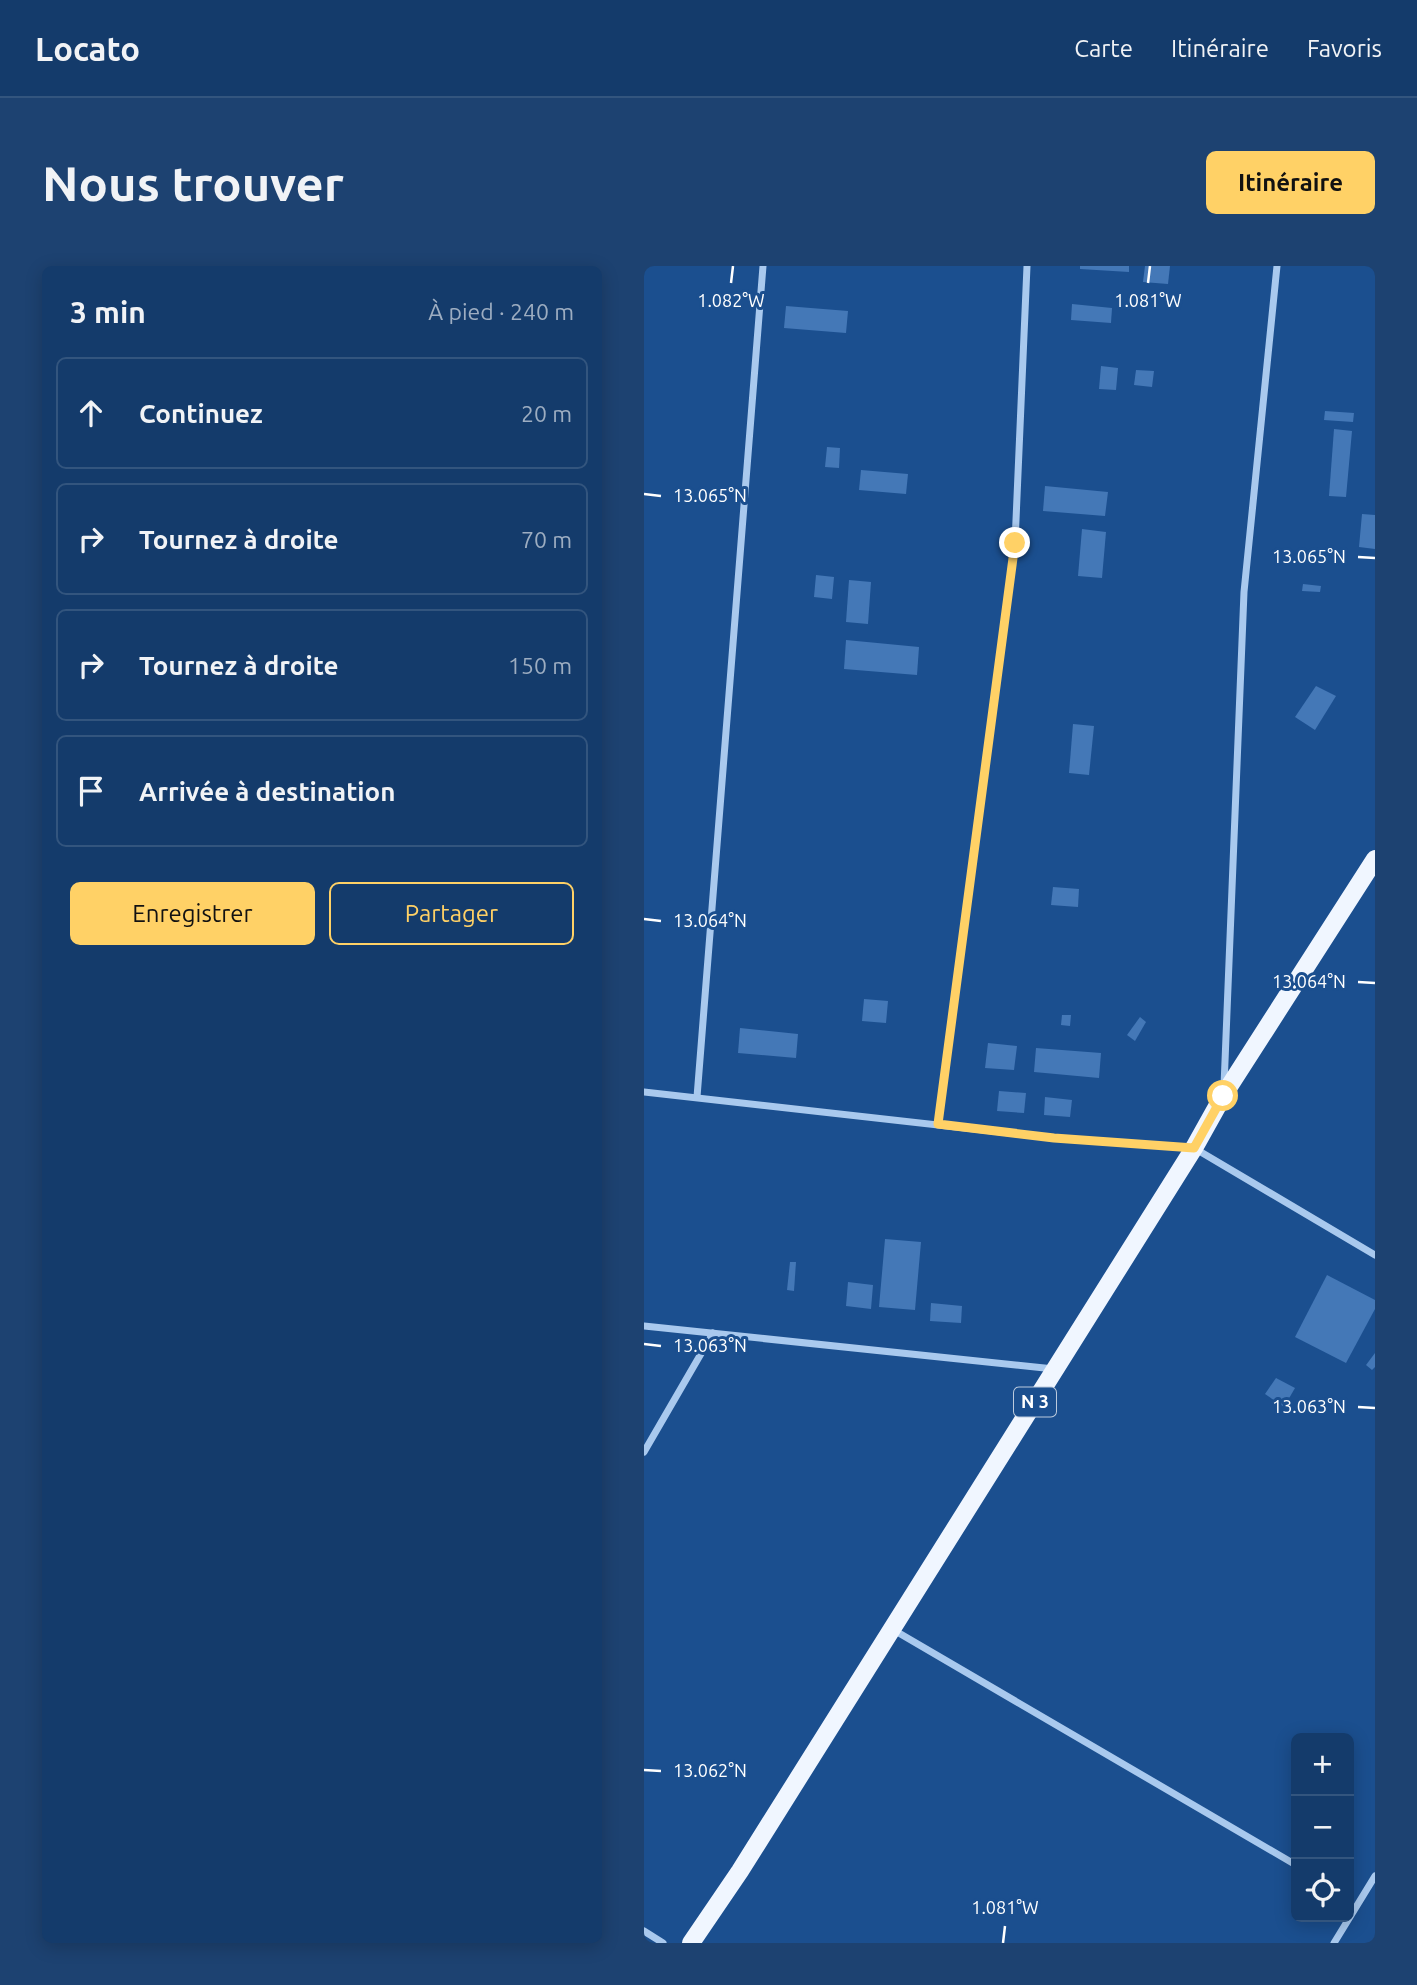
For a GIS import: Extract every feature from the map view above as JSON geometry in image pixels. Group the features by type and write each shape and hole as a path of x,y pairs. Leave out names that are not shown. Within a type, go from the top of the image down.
{"main road":[{"name":"N 3","path":"691,1943 740,1871 1194,1148 1223,1096 1375,859"}],"street":[{"path":"696,1097 763,266"},
{"path":"938,1124 1015,543 1027,266"},
{"path":"1223,1096 1244,592 1277,266"},
{"path":"644,1092 1054,1138 1194,1148 1375,1255"},
{"path":"644,1326 1055,1369"},
{"path":"644,1451 713,1333"},
{"path":"892,1629 1291,1863"},
{"path":"1334,1943 1375,1876"},
{"path":"1354,1899 1359,1902"},
{"path":"644,1931 663,1943"}],"building":[{"path":"1080,266 1129,266 1129,272 1080,269"},
{"path":"1145,266 1170,266 1168,284 1143,282"},
{"path":"1072,304 1112,308 1111,323 1071,320"},
{"path":"786,306 848,311 846,333 784,328"},
{"path":"1101,366 1118,368 1116,390 1099,389"},
{"path":"1136,370 1154,371 1152,387 1134,385"},
{"path":"1325,411 1354,413 1353,422 1324,420"},
{"path":"1334,429 1352,431 1346,497 1329,496"},
{"path":"827,447 840,448 839,468 825,467"},
{"path":"861,470 908,474 906,494 859,490"},
{"path":"1045,486 1108,492 1105,516 1043,511"},
{"path":"1362,514 1375,515 1375,549 1359,547"},
{"path":"1082,529 1106,532 1102,578 1078,576"},
{"path":"816,575 834,577 832,599 814,597"},
{"path":"849,580 871,582 868,624 846,622"},
{"path":"1303,584 1321,586 1320,592 1302,591"},
{"path":"846,640 919,647 917,675 844,669"},
{"path":"1316,686 1336,696 1315,730 1295,717"},
{"path":"1073,724 1094,726 1089,775 1069,773"},
{"path":"1053,887 1079,889 1078,907 1051,905"},
{"path":"864,999 888,1001 886,1023 862,1021"},
{"path":"1062,1015 1071,1015 1070,1026 1061,1025"},
{"path":"1140,1017 1146,1022 1135,1041 1127,1035"},
{"path":"740,1028 798,1034 796,1058 738,1053"},
{"path":"988,1043 1017,1046 1014,1070 985,1068"},
{"path":"1036,1048 1101,1053 1099,1078 1034,1072"},
{"path":"999,1091 1026,1093 1024,1113 997,1111"},
{"path":"1045,1097 1072,1100 1070,1117 1044,1115"},
{"path":"885,1239 921,1242 915,1310 879,1307"},
{"path":"790,1262 796,1262 794,1291 787,1290"},
{"path":"1327,1275 1375,1300 1375,1309 1346,1363 1295,1337"},
{"path":"848,1282 873,1285 871,1309 846,1306"},
{"path":"931,1303 962,1306 961,1323 930,1321"},
{"path":"1375,1353 1375,1367 1372,1370 1366,1365"},
{"path":"1276,1378 1295,1388 1284,1407 1265,1394"}],"route":[{"path":"1015,543 938,1124 1054,1138 1194,1148 1223,1096"}]}
